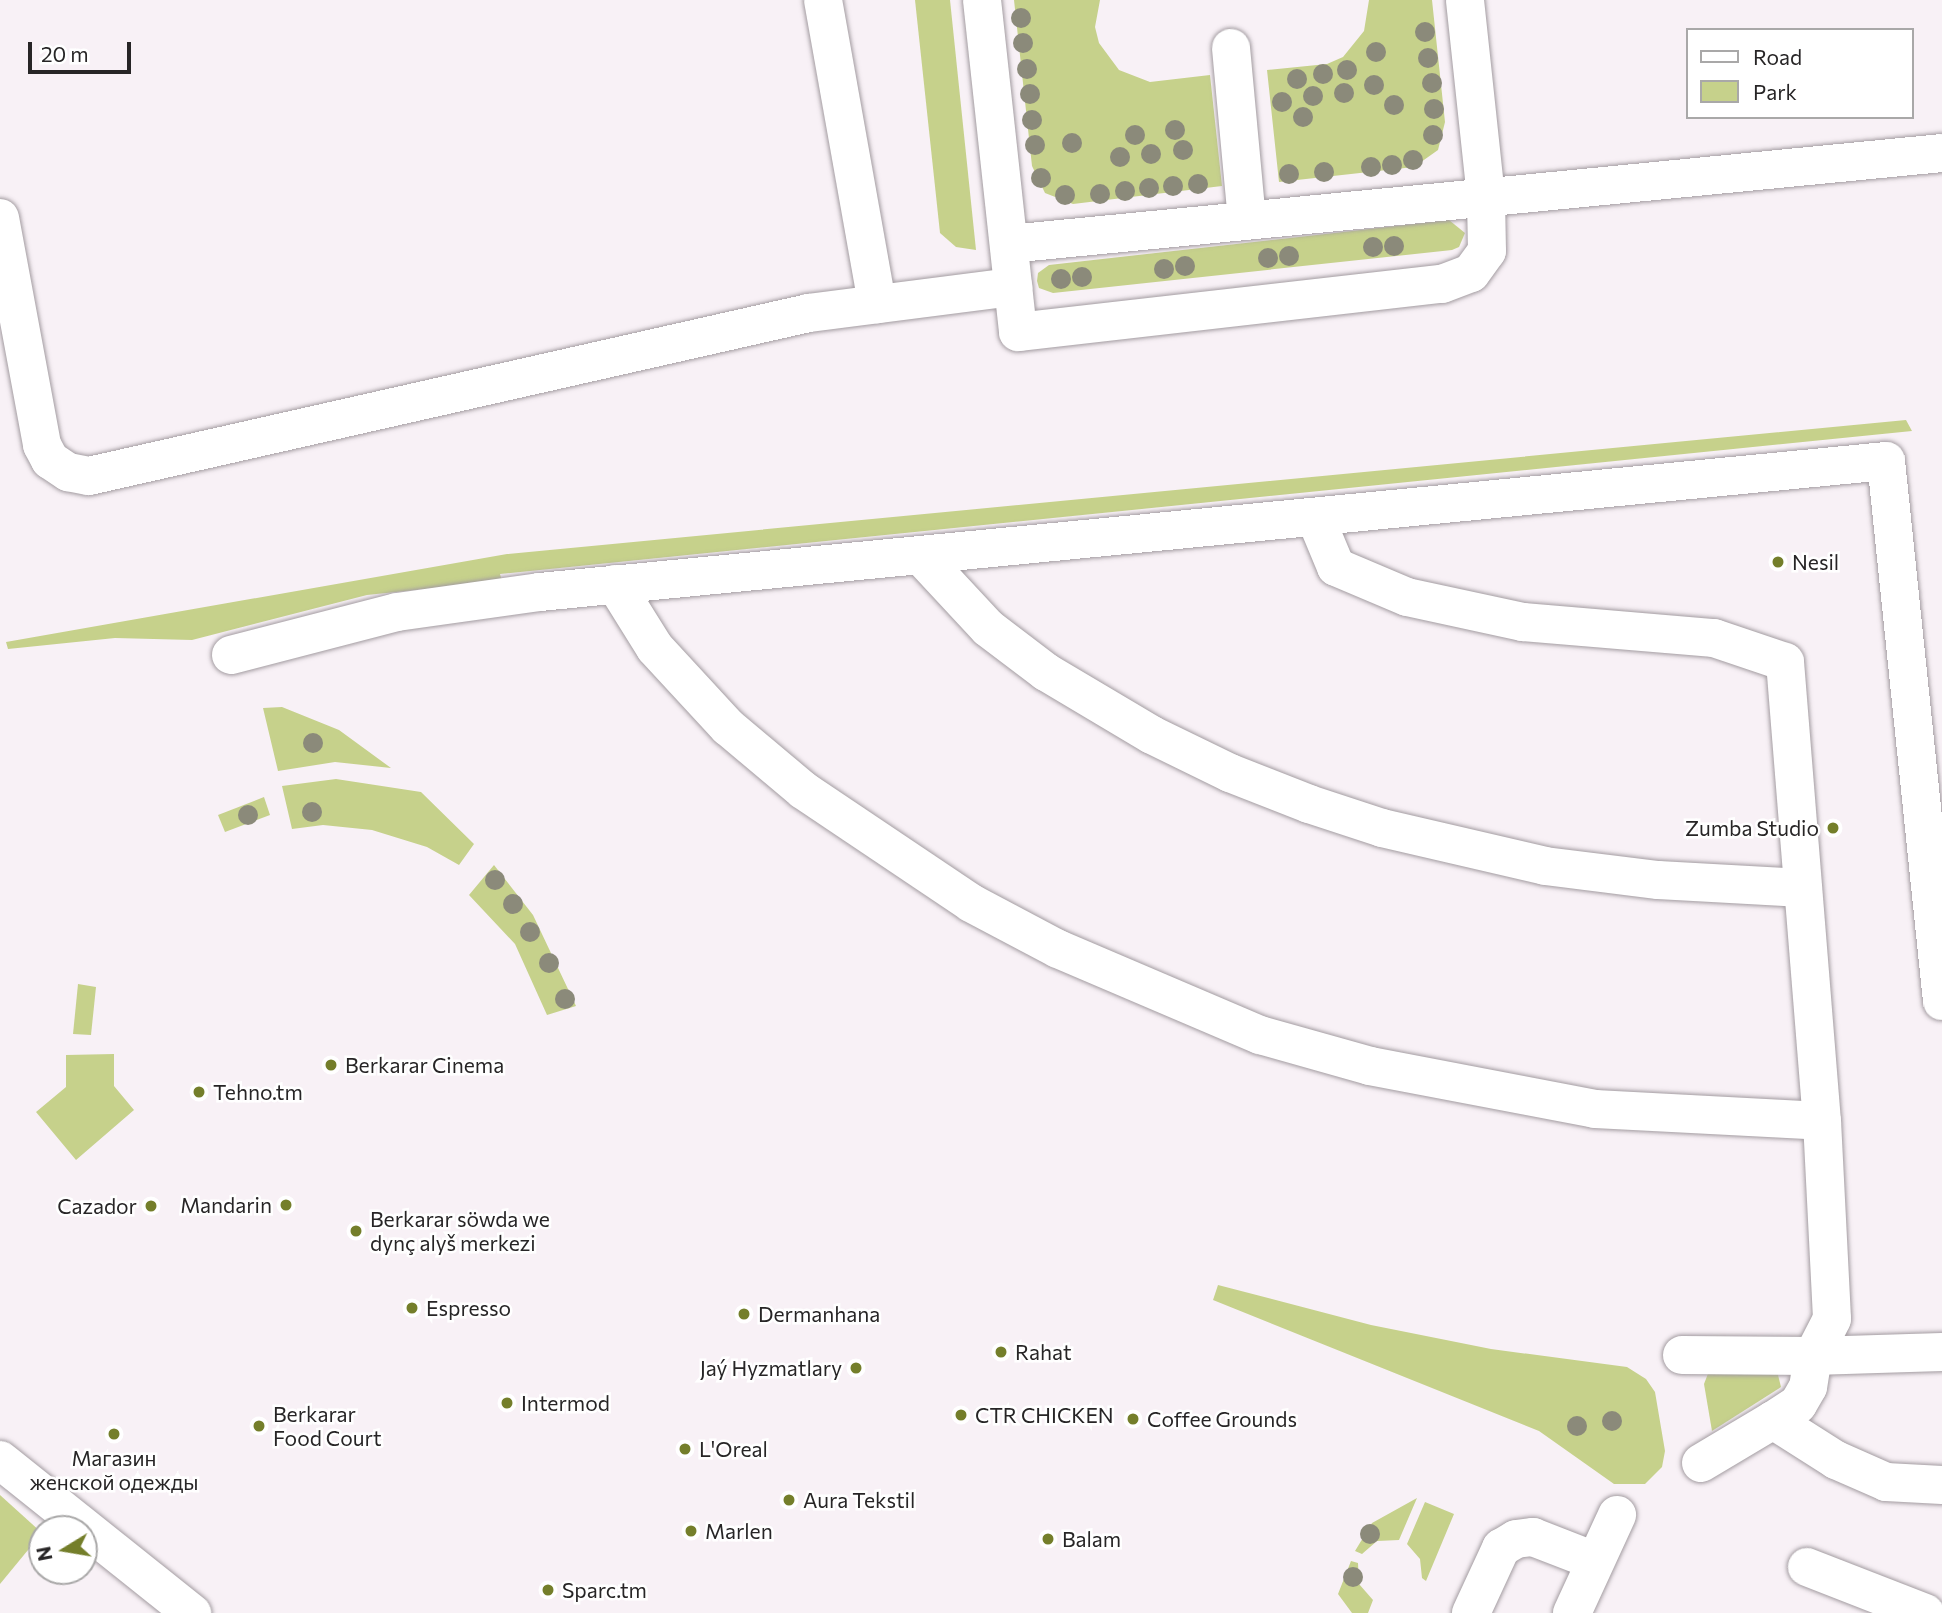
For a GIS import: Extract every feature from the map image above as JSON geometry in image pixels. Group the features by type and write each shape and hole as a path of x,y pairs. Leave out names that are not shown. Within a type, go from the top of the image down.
{"lane":[{"path":"823,0 877,303"},
{"path":"982,0 1018,332 1442,284 1471,273 1487,251 1486,197 1465,0"},
{"path":"1231,48 1247,219"},
{"path":"1009,244 1942,153"},
{"path":"0,218 42,445 50,460 68,472 89,476 809,313 1013,287"},
{"path":"231,655 397,612 615,584 1315,519 1886,461 1942,1001"},
{"path":"1315,519 1336,567 1407,597 1523,622 1714,638 1785,662 1822,1121 1832,1319 1813,1356 1808,1387 1798,1404 1702,1463"},
{"path":"922,557 988,628 1045,673 1152,735 1230,773 1309,804 1382,828 1545,866 1658,880 1803,888"},
{"path":"615,584 655,648 700,698 728,727 803,790 971,903 1105,971 1260,1035 1462,1087 1595,1109 1822,1121"},
{"path":"1682,1355 1813,1356 1942,1352"},
{"path":"1773,1420 1836,1460 1886,1482 1942,1485"},
{"path":"0,1460 191,1613"},
{"path":"1572,1613 1617,1515"},
{"path":"1471,1613 1502,1548 1516,1539 1533,1537 1595,1561"},
{"path":"1807,1567 1924,1613"}],"green space":[{"path":"915,0 950,0 976,250 956,247 940,233"},
{"path":"1014,0 1100,0 1095,27 1099,43 1119,70 1150,82 1210,75 1222,186 1073,204 1045,193 1032,166"},
{"path":"1369,0 1432,0 1445,122 1438,150 1414,167 1279,182 1267,70 1327,64 1343,57 1364,31"},
{"path":"1449,220 1465,233 1459,247 1452,250 1053,293 1039,288 1037,281 1038,273 1049,265"},
{"path":"1906,420 1912,431 500,574 502,581 367,595 192,640 115,638 8,649 6,642 507,554"},
{"path":"282,707 339,730 391,768 335,762 278,771 263,708"},
{"path":"336,779 421,792 474,844 459,865 427,847 372,830 323,825 292,829 282,786"},
{"path":"264,797 270,815 225,832 218,815"},
{"path":"494,865 533,915 576,1006 547,1015 515,944 469,895"},
{"path":"78,984 96,987 91,1035 73,1034"},
{"path":"114,1054 114,1086 134,1110 76,1160 36,1112 66,1087 66,1055"},
{"path":"1218,1285 1371,1325 1491,1349 1627,1367 1646,1379 1655,1392 1665,1451 1662,1467 1645,1484 1614,1484 1539,1431 1213,1300"},
{"path":"1709,1371 1777,1371 1781,1387 1712,1431 1704,1384"},
{"path":"0,1495 28,1520 28,1550 0,1584"},
{"path":"1417,1498 1399,1540 1377,1541 1362,1554 1355,1551 1372,1523"},
{"path":"1425,1502 1454,1514 1426,1581 1422,1578 1420,1559 1407,1544"},
{"path":"1351,1561 1358,1563 1359,1584 1373,1600 1368,1613 1352,1613 1338,1594"}],"place":[{"name":"Nesil","path":"1778,562"},
{"name":"Zumba Studio","path":"1833,828"},
{"name":"Berkarar Cinema","path":"331,1065"},
{"name":"Tehno.tm","path":"199,1092"},
{"name":"Mandarin","path":"286,1205"},
{"name":"Cazador","path":"151,1206"},
{"name":"Berkarar söwda we dynç alyš merkezi","path":"356,1231"},
{"name":"Espresso","path":"412,1308"},
{"name":"Dermanhana","path":"744,1314"},
{"name":"Rahat","path":"1001,1352"},
{"name":"Jaý Hyzmatlary","path":"856,1368"},
{"name":"Intermod","path":"507,1403"},
{"name":"CTR CHICKEN","path":"961,1415"},
{"name":"Coffee Grounds","path":"1133,1419"},
{"name":"Berkarar Food Court","path":"259,1426"},
{"name":"Магазин женской одежды","path":"114,1434"},
{"name":"L'Oreal","path":"685,1449"},
{"name":"Aura Tekstil","path":"789,1500"},
{"name":"Marlen","path":"691,1531"},
{"name":"Balam","path":"1048,1539"},
{"name":"Sparc.tm","path":"548,1590"}]}
